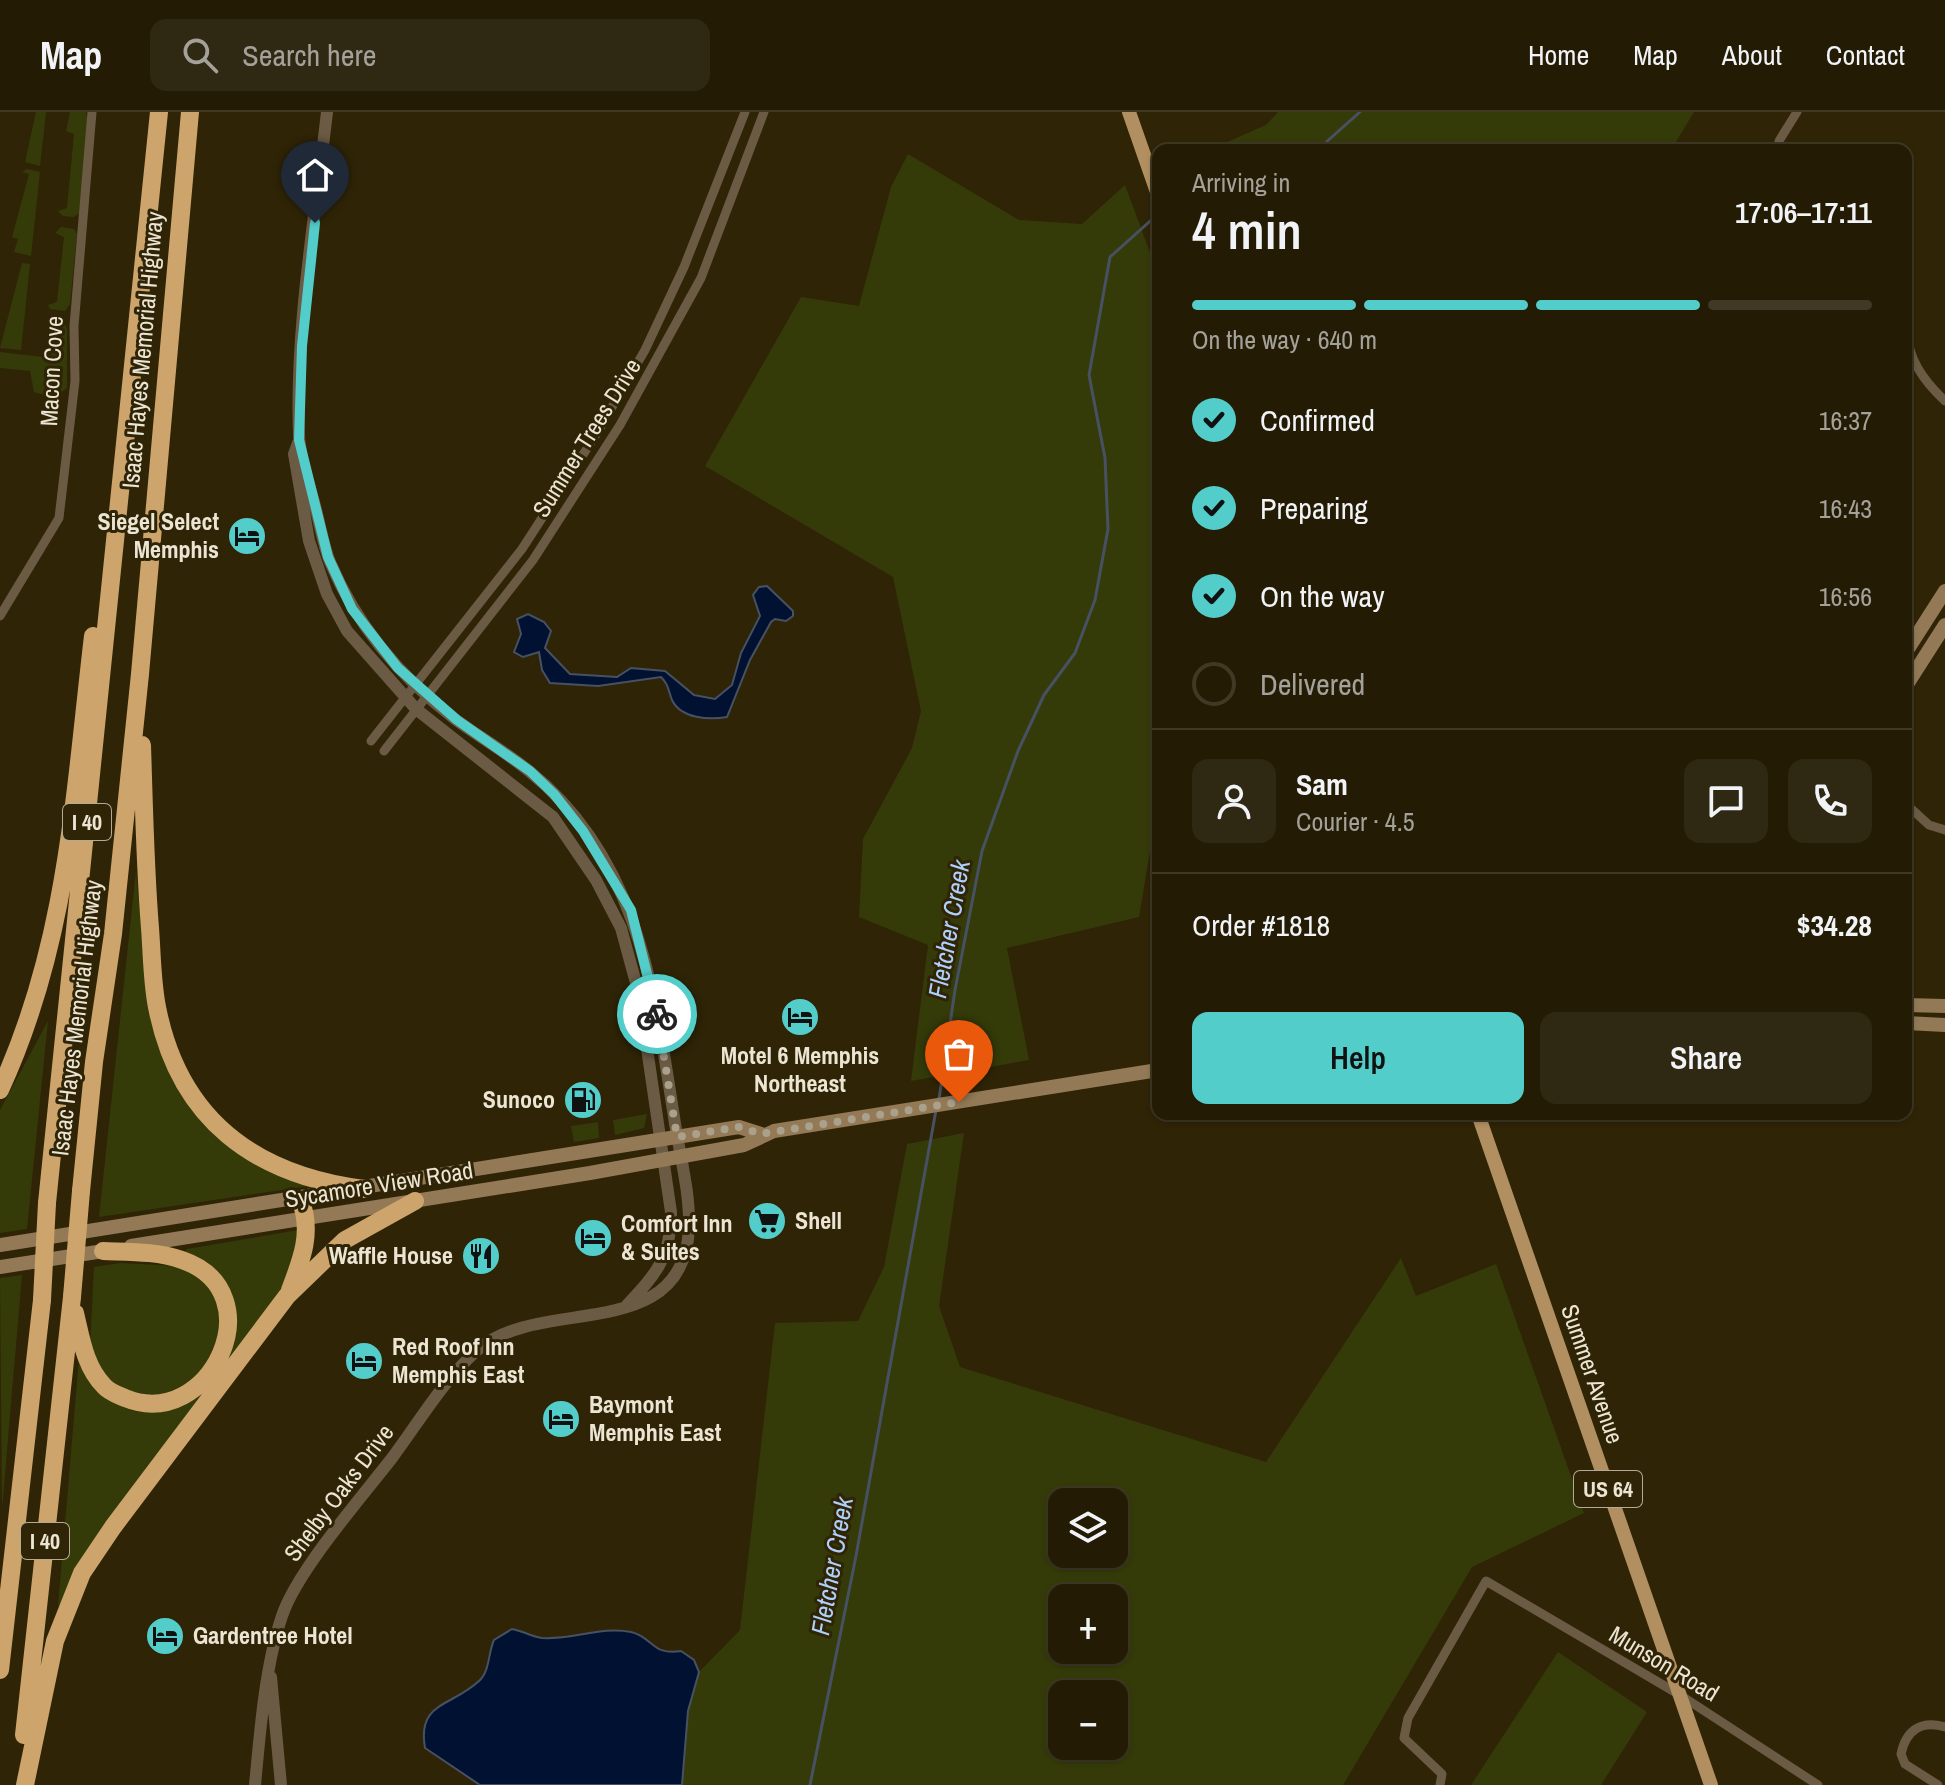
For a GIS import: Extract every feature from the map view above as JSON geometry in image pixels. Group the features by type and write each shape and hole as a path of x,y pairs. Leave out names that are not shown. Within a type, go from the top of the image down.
{"highway":[{"name":"Isaac Hayes Memorial Highway","path":"0,1670 42,1300 47,1203 159,112"},
{"name":"Isaac Hayes Memorial Highway","path":"19,1785 81,1191 140,674 190,112"},
{"path":"0,1090 35,1004 61,904 105,540 126,440"},
{"path":"140,674 146,878 157,1007 177,1071 211,1121 259,1159 318,1183 364,1189"},
{"path":"287,1296 304,1255 308,1218 300,1199"},
{"path":"25,1785 55,1641 82,1573 113,1527 287,1296 345,1240 415,1201"},
{"path":"72,1297 84,1348 93,1372 106,1388 135,1402 167,1402 183,1396 211,1371 221,1356 229,1323 227,1305 207,1275 184,1261 154,1253 103,1251"}],"main road":[{"path":"1129,112 1152,178"},
{"path":"1912,643 1943,599"},
{"path":"1912,677 1945,625"},
{"path":"1912,1005 1945,1006"},
{"path":"1912,1023 1945,1025"},
{"name":"Sycamore View Road","path":"0,1267 664,1159 744,1145 761,1134 1152,1071"},
{"name":"Summer Avenue","path":"1478,1120 1711,1785"},
{"name":"Sycamore View Road","path":"0,1245 739,1127 761,1134"}],"street":[{"name":"Macon Cove","path":"0,616 59,518 75,381 74,326 92,112"},
{"name":"Shelby Oaks Drive","path":"255,1785 273,1646 294,1591 440,1394 479,1349 494,1338 532,1324 647,1301 671,1279 683,1255 689,1222 660,1028 640,935 608,868 554,794 530,771 427,695 376,644 352,609 328,557 299,440 302,346 327,112"},
{"name":"Summer Trees Drive","path":"371,741 522,549 640,358 684,267 745,112"},
{"name":"Summer Trees Drive","path":"384,751 569,510 648,378 701,278 764,112"},
{"path":"1779,144 1797,112"},
{"path":"1912,357 1923,379 1945,401"},
{"name":"Shelby Oaks Drive","path":"299,440 294,454 309,541 327,594 347,631 416,709 553,817 596,880 621,928 639,994 671,1212 669,1246 660,1268 626,1307"},
{"path":"1912,809 1929,825 1945,830"},
{"name":"Munson Road","path":"1440,1785 1442,1774 1404,1738 1408,1718 1486,1581 1680,1695 1818,1785"},
{"path":"270,1674 281,1785"},
{"path":"1938,1785 1905,1764 1901,1754 1904,1740 1915,1727 1929,1723 1945,1727"}],"green space":[{"path":"36,112 46,112 40,166 25,162"},
{"path":"70,112 86,112 88,124 79,213 74,217 63,216 58,211 67,208 74,134 66,131"},
{"path":"1278,112 1694,112 1675,144 1223,144 1266,125"},
{"path":"908,154 1019,220 1082,224 1125,185 1152,258 1152,839 1139,917 1007,948 1029,1060 911,1081 928,945 859,917 863,839 912,748 921,711 893,577 705,466 801,297 859,306 891,187"},
{"path":"27,169 40,172 31,256 14,252 18,239 12,237 29,174 22,172"},
{"path":"61,227 74,229 77,234 70,304 65,311 50,309 48,305 57,302 64,237 55,233"},
{"path":"22,263 30,264 21,350 0,348"},
{"path":"50,321 65,323 67,329 67,388 54,398 34,392 30,371 0,368 0,352 51,358 54,329 46,327"},
{"path":"136,871 148,998 178,1086 309,1186 99,1217"},
{"path":"48,1021 27,1229 0,1233 0,1110"},
{"path":"647,1114 644,1128 615,1135 613,1120"},
{"path":"598,1122 599,1138 574,1142 571,1126"},
{"path":"964,1133 939,1306 960,1367 1266,1462 1401,1258 1416,1296 1496,1264 1584,1513 1472,1567 1343,1785 682,1785 688,1711 699,1672 740,1630 775,1323 858,1321 884,1267 907,1144"},
{"path":"298,1230 303,1235 282,1294 58,1607 79,1358 113,1400 125,1408 138,1412 152,1411 191,1399 233,1301 184,1254 187,1249"},
{"path":"120,1263 179,1266 199,1273 217,1297 221,1341 198,1379 157,1397 116,1388 102,1374 90,1348 94,1267"},
{"path":"22,1275 2,1509 0,1278"},
{"path":"1558,1652 1647,1712 1601,1785 1471,1785"}],"water":[{"path":"767,586 793,611 793,616 786,621 775,619 771,622 750,660 727,717 704,718 682,711 672,700 661,677 598,686 550,683 542,670 539,652 523,657 514,652 521,634 517,619 528,614 544,622 551,631 545,648 570,674 617,677 631,668 665,671 694,695 715,699 732,685 741,653 760,616 753,595 759,587"},
{"path":"512,1629 542,1638 609,1631 631,1632 658,1649 681,1651 694,1660 699,1672 688,1711 682,1785 480,1785 425,1748 424,1733 431,1713 479,1681 485,1672 494,1640"}],"waterway":[{"name":"Fletcher Creek","path":"1324,144 1360,112"},
{"name":"Fletcher Creek","path":"939,1099 955,990 982,851 1018,751 1044,695 1075,653 1095,600 1108,529 1105,458 1089,375 1110,257 1152,219"},
{"name":"Fletcher Creek","path":"810,1785 856,1556 936,1110"}],"way so far":[{"path":"657,1014 677,1137 739,1127 761,1134 959,1102"}],"place":[{"name":"Siegel Select Memphis","path":"247,536"},
{"name":"Motel 6 Memphis Northeast","path":"800,1017"},
{"name":"Sunoco","path":"583,1100"},
{"name":"Shell","path":"767,1221"},
{"name":"Comfort Inn & Suites","path":"593,1238"},
{"name":"Waffle House","path":"481,1256"},
{"name":"Red Roof Inn Memphis East","path":"364,1361"},
{"name":"Baymont Memphis East","path":"561,1419"},
{"name":"Gardentree Hotel","path":"165,1636"}],"route":[{"path":"315,223 302,346 299,440 328,557 352,609 376,644 398,668 457,720 530,771 554,794 583,831 631,910 640,935 657,1014"}]}
